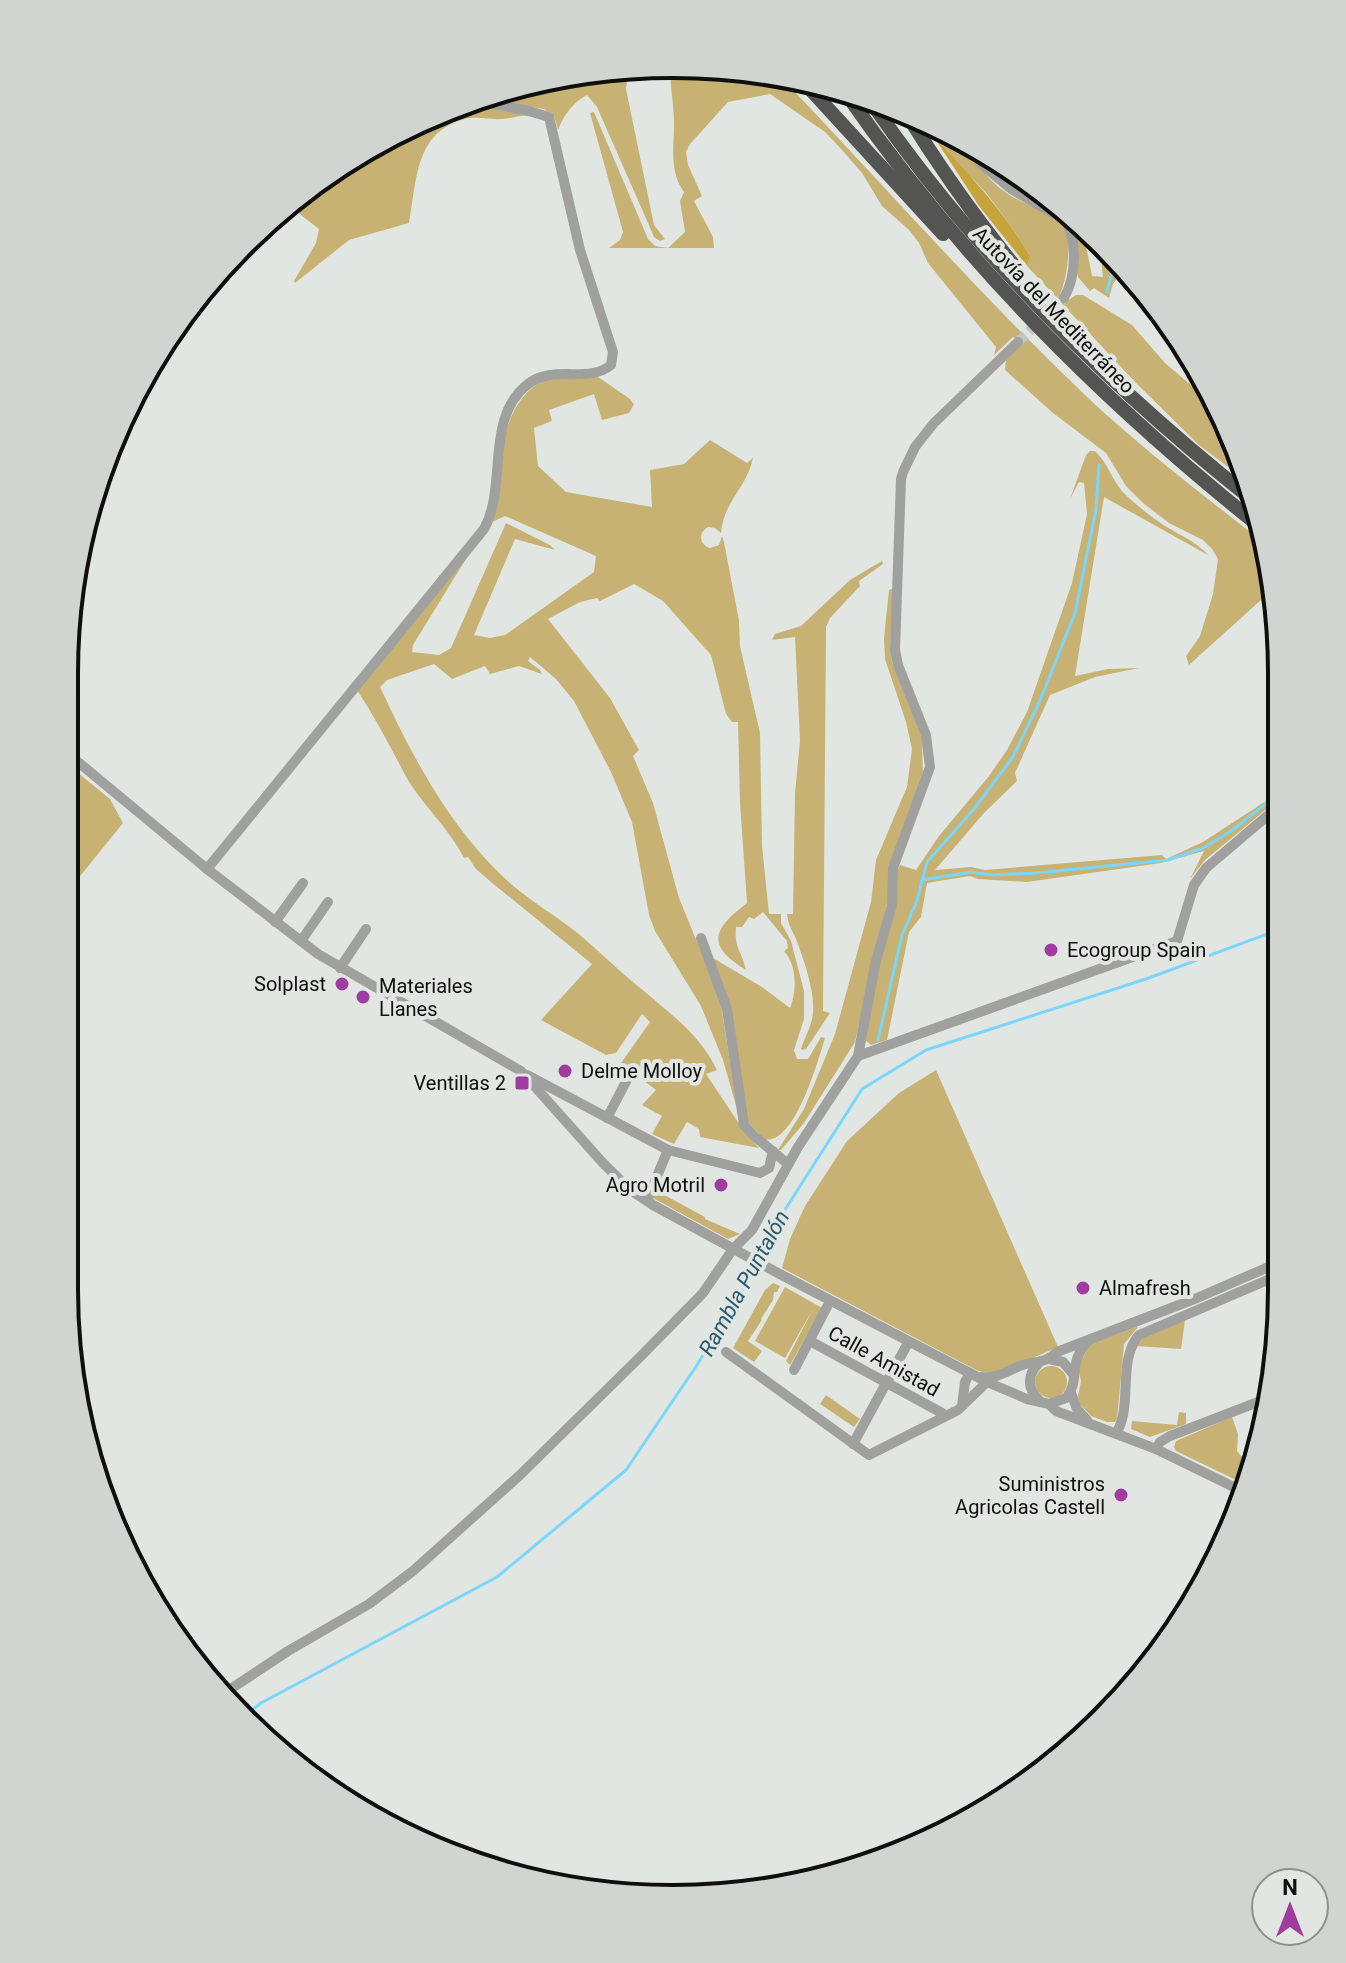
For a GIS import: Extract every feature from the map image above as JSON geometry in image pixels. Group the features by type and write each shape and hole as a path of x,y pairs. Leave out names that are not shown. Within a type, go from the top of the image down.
{"highway":[{"path":"816,95 950,241 980,266"},
{"name":"Autovía del Mediterráneo","path":"856,107 980,266 1050,341 1193,474 1247,517"},
{"name":"Autovía del Mediterráneo","path":"883,117 977,237 1057,326 1142,408 1238,488"},
{"path":"916,130 987,232 1047,304 1057,326"}],"street":[{"path":"207,869 484,529 494,505 496,460 507,415 516,396 529,383 548,374 599,372 611,365 613,352 580,250 549,117 498,105"},
{"path":"983,166 1011,189 1042,207"},
{"path":"1064,298 1071,286 1073,268 1073,246 1068,228"},
{"path":"232,1688 369,1604 413,1571 520,1475 650,1347 703,1293 752,1230 788,1164 858,1056 875,965 892,905 893,868 930,767 926,735 895,650 901,479 915,447 934,423 1018,342"},
{"path":"78,762 207,869 301,941 340,968 521,1071 668,1150 760,1173 769,1168 773,1151"},
{"path":"858,1056 1177,941 1194,885 1206,868 1268,815"},
{"path":"275,922 303,883"},
{"path":"301,941 328,902"},
{"path":"340,968 366,929"},
{"path":"701,938 727,1009 744,1125 788,1164"},
{"path":"521,1071 602,1162 629,1189 647,1200 908,1343 1027,1399 1061,1402 1071,1393"},
{"path":"607,1118 630,1074"},
{"path":"647,1200 668,1150"},
{"path":"1117,1432 1123,1420 1129,1352 1145,1325 1268,1267"},
{"path":"1234,1486 1117,1432 1056,1411 1030,1389 1029,1382 1033,1369 1057,1352 1145,1325 1268,1279"},
{"path":"794,1370 827,1307"},
{"name":"Calle Amistad","path":"810,1341 942,1413"},
{"path":"1088,1341 1077,1356 1071,1393 1077,1409 1089,1421"},
{"path":"853,1444 908,1343"},
{"path":"726,1352 869,1455 960,1408 979,1377"},
{"path":"1049,1359 1063,1362 1073,1374"},
{"path":"960,1408 965,1382 979,1377 999,1377 1026,1364 1038,1364"},
{"path":"1156,1449 1160,1442 1170,1436 1258,1402"}],"shaded area":[{"path":"671,78 712,79 793,90 968,277 1085,395 1152,454 1251,533 1264,603 1261,600 1189,665 1186,656 1200,636 1213,594 1218,559 1212,549 1203,540 1169,523 1143,503 1126,486 1106,453 1053,413 1005,370 1006,360 1021,344 1013,337 994,355 996,347 928,263 909,230 882,206 862,173 825,132 770,94 728,102 686,152 688,165 702,196 694,201 713,237 714,248 668,248 685,232 680,201 684,192 676,176 673,159"},
{"path":"627,80 626,89 654,225 665,239 660,241 654,237 597,107 587,95 569,110 558,130 554,116 544,109 504,103 557,89"},
{"path":"491,107 528,115 503,119 470,118 448,126 436,135 421,160 409,223 349,240 295,283 316,243 319,229 297,212 342,178 410,139"},
{"path":"594,112 648,239 655,246 668,248 609,248 620,240 623,232 590,113"},
{"path":"935,139 1009,224 1030,256 1027,266 979,206"},
{"path":"937,140 974,160 1002,190 1048,214 1065,227 1067,270 1060,294 1067,301 1076,295 1083,295 1132,325 1165,363 1195,389 1232,470 1199,445 1133,380 1027,266 1030,256 1009,224 986,193"},
{"path":"1069,229 1086,245 1092,276 1103,277 1101,260 1117,278 1109,298 1094,288 1090,291 1078,277"},
{"path":"554,376 598,377 634,404 629,413 602,420 594,394 549,410 552,421 534,428 538,466 566,492 652,507 650,470 684,464 710,440 747,463 753,458 746,478 726,512 721,533 708,527 701,538 710,548 719,545 722,536 724,542 739,621 740,646 760,733 762,846 769,914 781,914 781,923 791,941 804,991 804,1019 794,1050 797,1059 808,1059 821,1037 825,1038 803,1100 785,1130 775,1138 764,1139 748,1122 713,958 790,1008 794,978 784,951 788,948 787,941 763,912 754,919 749,917 742,927 736,927 737,945 746,970 733,961 719,944 718,936 727,920 747,903 738,722 732,722 726,714 711,655 663,601 634,584 600,601 597,598 580,602 548,619 610,698 639,750 633,756 653,803 679,898 720,998 737,1109 723,1060 701,1006 655,931 649,915 632,822 611,772 574,701 556,679 530,657 528,661 542,674 519,666 490,674 485,666 452,679 434,664 387,680 380,687 436,793 470,841 511,884 575,931 694,1036 717,1070 706,1074 759,1148 700,1137 699,1129 687,1122 674,1144 652,1134 662,1116 642,1105 656,1090 621,1063 650,1022 642,1014 616,1053 606,1055 541,1020 592,964 491,882 468,857 464,858 409,782 357,690 469,554 413,645 412,652 439,655 451,648 506,523 555,550 515,539 474,635 490,638 505,635 594,572 596,556 505,516 492,522 503,443 512,415 529,391"},
{"path":"1095,451 1132,501 1208,555 1104,497 1075,676 1108,669 1139,668 1095,677 1050,695 1015,773 1017,781 984,813 935,870 971,867 985,870 1162,855 1166,859 1203,842 1268,800 1268,808 1205,860 1190,879 1204,851 1161,863 1027,882 970,876 927,883 921,917 909,932 887,1040 871,1045 866,1041 867,1028 897,872 900,865 916,870 939,836 989,776 1027,712 1072,583 1087,514 1084,483 1079,482 1070,499 1086,455"},
{"path":"882,561 883,564 859,581 860,586 830,618 826,627 823,1011 830,1013 803,1050 812,1019 812,991 787,914 793,914 795,793 800,741 795,637 772,640 775,634 801,626 850,580"},
{"path":"894,588 890,645 892,662 922,736 923,781 889,895 855,1042 804,1123 778,1150 804,1109 835,1034 871,902 876,860 907,787 912,749 885,659 889,590"},
{"path":"78,773 110,799 123,823 78,879"},
{"path":"936,1070 1058,1347 996,1374 978,1371 782,1268 790,1239 805,1206 847,1141 899,1093"},
{"path":"657,1191 705,1219 740,1234 728,1239 653,1198"},
{"path":"773,1283 780,1286 748,1341 762,1351 754,1362 733,1348 765,1290"},
{"path":"785,1287 822,1308 790,1365 786,1361 813,1309 785,1358 755,1341"},
{"path":"1185,1320 1181,1349 1137,1346 1144,1337"},
{"path":"1136,1327 1124,1344 1117,1419 1107,1422 1091,1416 1079,1403 1081,1381 1078,1367 1090,1344"},
{"path":"1051,1366 1063,1370 1067,1382 1063,1394 1051,1398 1039,1394 1035,1382 1039,1370"},
{"path":"826,1395 860,1419 854,1427 820,1404"},
{"path":"1179,1412 1186,1413 1186,1424 1150,1437 1131,1429 1132,1421 1177,1425"},
{"path":"1232,1417 1238,1434 1237,1451 1244,1456 1237,1479 1176,1451 1176,1441"}],"waterway":[{"path":"1107,292 1112,272"},
{"path":"878,1040 902,935 917,901 927,862 974,809 1013,757 1042,696 1075,613 1096,510 1099,465"},
{"path":"922,880 971,872 992,875 1036,873 1168,860 1203,848 1268,802"},
{"name":"Rambla Puntalón","path":"252,1710 497,1577 626,1470 697,1365 743,1289 781,1216 862,1089 926,1050 1146,979 1268,934"}],"tunnel":[{"path":"1018,342 1064,298"}],"place":[{"name":"Ecogroup Spain","path":"1051,950"},
{"name":"Solplast","path":"342,984"},
{"name":"Materiales Llanes","path":"363,997"},
{"name":"Delme Molloy","path":"565,1071"},
{"name":"Ventillas 2","path":"522,1083"},
{"name":"Agro Motril","path":"721,1185"},
{"name":"Almafresh","path":"1083,1288"},
{"name":"Suministros Agricolas Castell","path":"1121,1495"}]}
